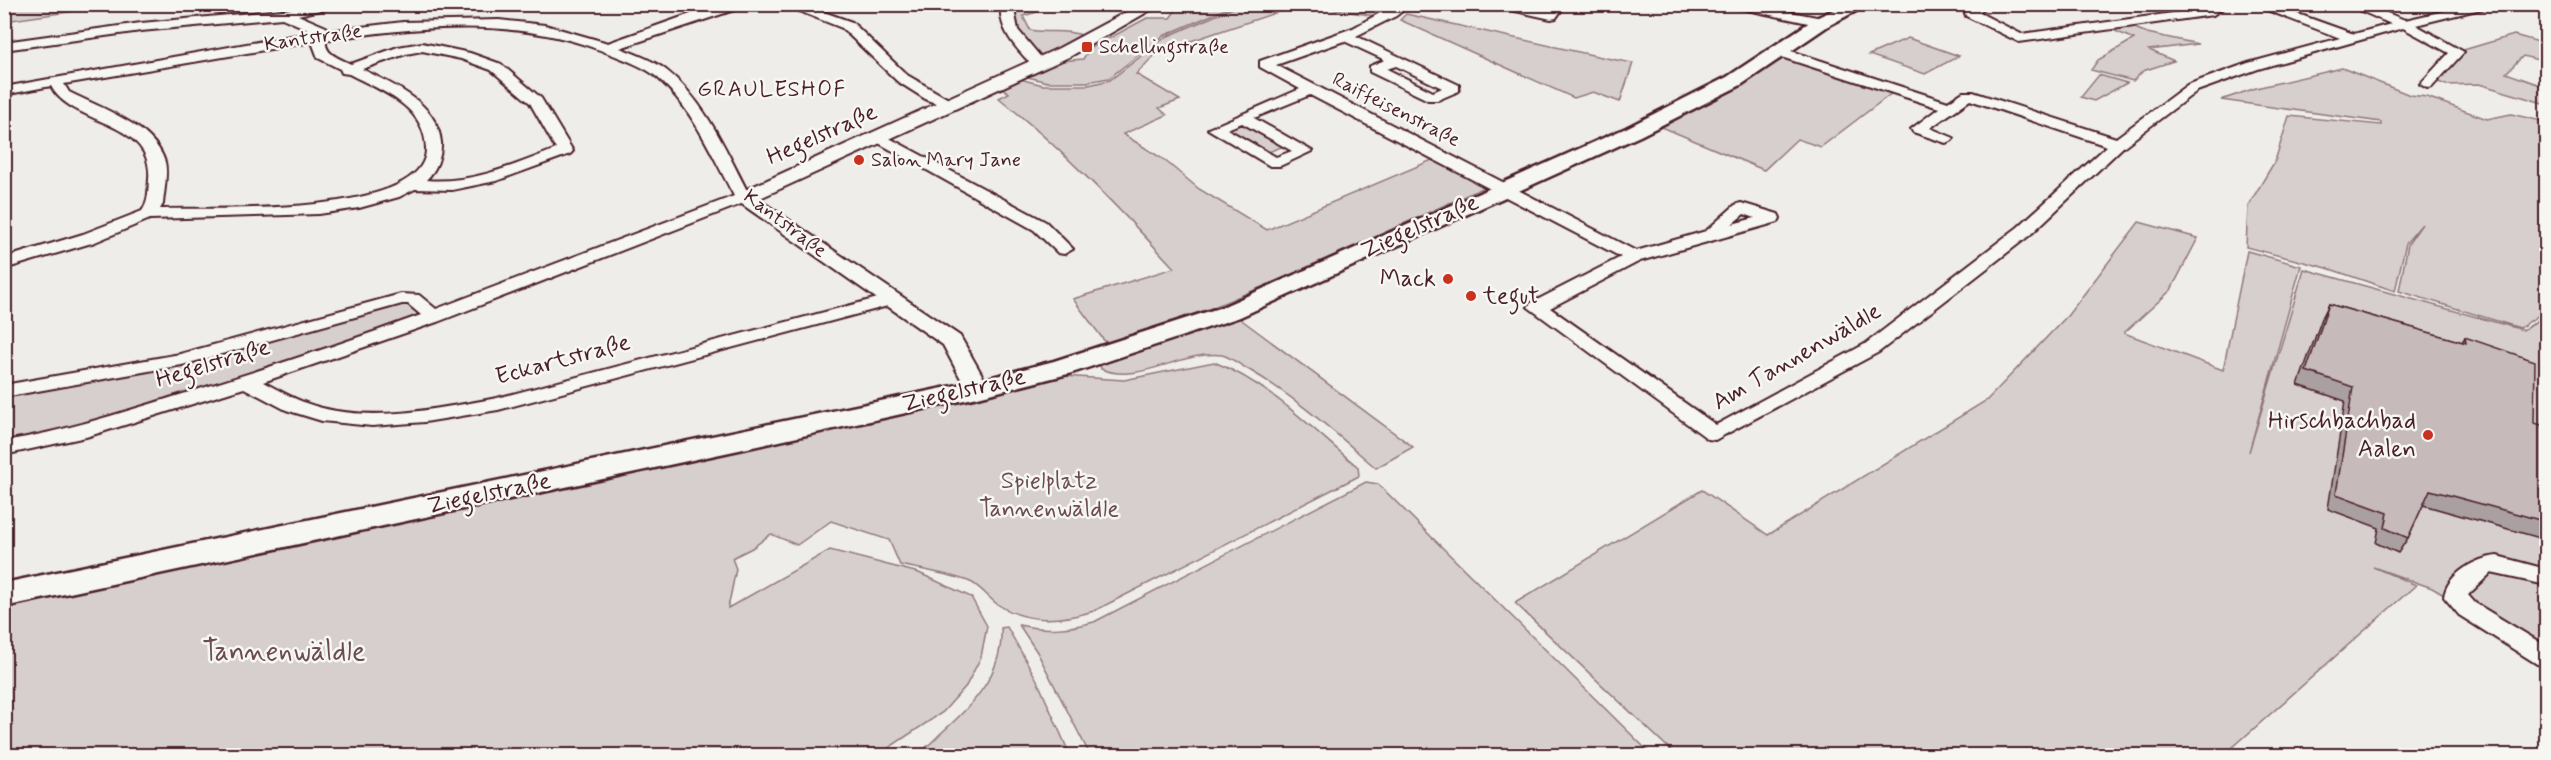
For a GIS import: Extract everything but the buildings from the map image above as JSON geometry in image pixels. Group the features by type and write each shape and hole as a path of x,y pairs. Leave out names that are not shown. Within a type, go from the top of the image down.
{"main road":[{"name":"Ziegelstraße","path":"4,595 978,389 1063,367 1231,312 1633,132 1734,81 1822,22 1861,4"}],"street":[{"path":"4,46 141,27 284,14 342,4"},
{"path":"611,46 704,14 746,4"},
{"path":"787,4 848,25 902,78 932,97 950,104"},
{"path":"1007,4 1011,30 1022,48 1039,64"},
{"name":"Hegelstraße","path":"4,448 93,428 246,381 434,317 742,198 880,138 1039,64 1154,4"},
{"path":"1342,35 1398,11 1405,4"},
{"path":"1490,4 1551,15 1559,5 1556,4"},
{"path":"1725,4 1822,22"},
{"path":"1985,4 1975,7 1971,13 2019,38 2213,11 2217,8 2216,4"},
{"path":"2258,4 2353,38"},
{"path":"2351,4 2404,24 2457,52 2427,84"},
{"name":"Am Tannenwäldle","path":"1634,257 1537,307 1715,434 1872,348 2024,231 2118,144 2192,88 2253,66 2353,38 2495,4"},
{"path":"4,264 89,238 148,214 319,209 359,203 393,194 413,184 425,173 434,153 432,129 417,108 396,93 323,55 318,44 321,30 284,14"},
{"name":"Kantstraße","path":"4,91 320,37 441,22 498,22 547,28 611,46 664,75 694,111 742,198 952,341 978,389"},
{"path":"1342,35 1454,88 1433,97 1375,69 1396,61"},
{"name":"Raiffeisenstraße","path":"1342,35 1265,64 1311,90 1507,189"},
{"path":"348,70 403,50 422,47 465,56 496,67 536,101 565,151 513,171 472,183 432,187 413,184"},
{"path":"1780,52 1946,111"},
{"path":"56,81 63,94 144,139 157,159 158,165 154,204 148,214"},
{"path":"1243,118 1304,151 1275,163 1215,129 1311,90"},
{"path":"1946,138 1918,129 1968,95 2118,144"},
{"path":"880,138 1040,226 1064,249"},
{"path":"1507,189 1634,257 1710,235"},
{"name":"Hegelstraße","path":"4,391 182,359 401,299 413,299 434,317"},
{"name":"Eckartstraße","path":"246,381 302,409 338,416 389,418 441,415 498,404 893,299"},
{"path":"2547,577 2497,564 2485,565 2457,589 2456,597 2467,609 2547,657"}],"green space":[{"path":"5,4 117,4 117,5 5,21"},
{"path":"1242,4 1299,5 1158,52 1136,74 1180,100 1159,108 1167,115 1123,134 1163,159 1199,189 1267,230 1432,160 1487,186 1293,274 1209,309 1106,343 1073,299 1174,268 1090,180 999,98 1009,93 999,86 1016,78 1043,85 1089,85 1110,80 1166,37"},
{"path":"1014,5 1062,5 1023,16 1030,30 1065,32 1087,37 1042,58 1020,35 1014,21"},
{"path":"1180,5 1235,5 1163,36 1109,78 1087,82 1047,82 1028,77 1061,61 1083,59 1089,49 1147,18 1170,18"},
{"path":"1307,5 1356,5 1389,11 1375,16"},
{"path":"1406,14 1633,63 1620,102 1593,92 1574,98 1400,20"},
{"path":"2125,24 2147,33 2198,44 2149,50 2174,61 2143,71 2133,81 2091,70 2098,60 2134,39 2106,27"},
{"path":"2514,35 2546,44 2546,62 2523,56 2506,73 2546,87 2546,104 2479,84 2446,85 2433,80 2457,52"},
{"path":"1908,38 1959,56 1925,74 1869,55"},
{"path":"1786,57 1892,93 1821,147 1797,139 1764,170 1657,125 1722,94"},
{"path":"2342,68 2410,95 2427,97 2487,119 2511,114 2546,122 2546,310 2520,328 2399,291 2408,244 2422,224 2406,243 2395,291 2327,268 2246,247 2248,206 2275,161 2289,116 2381,125 2381,122 2221,100 2256,88"},
{"path":"2099,75 2127,83 2094,101 2081,97"},
{"path":"1243,123 1284,146 1266,153 1226,130"},
{"path":"2139,222 2198,238 2171,290 2124,333 2223,370 2247,251 2301,266 2249,452 2304,269 2523,330 2546,315 2546,655 2432,588 2373,567 2416,585 2224,755 1676,755 1515,603 1702,490 1768,535 1987,400 2068,315"},
{"path":"401,299 434,317 246,381 5,448 4,391 130,370"},
{"path":"1239,318 1413,447 1376,468 1298,402 1222,355 1192,357 1131,373 1116,373 1101,369 1100,365"},
{"path":"1214,362 1254,382 1290,409 1358,467 1359,476 1094,611 1069,617 1044,619 1020,615 997,604 976,585 968,581 900,565 889,540 831,521 797,545 771,534 752,548 732,558 736,569 728,608 830,550 919,573 971,597 987,626 981,657 966,686 943,712 878,755 5,756 5,601 330,537 873,422 1062,376 1124,380"},
{"path":"1366,482 1378,484 1652,755 1090,755 1037,652 1019,625 1056,628 1094,622"},
{"path":"1007,627 1037,680 1070,755 915,755 928,746 963,712 984,687 997,660 1001,644 1001,628"}],"place":[{"name":"Schellingstraße","path":"1087,47"},
{"name":"Salon Mary Jane","path":"859,160"},
{"name":"Mack","path":"1448,279"},
{"name":"tegut","path":"1471,296"},
{"name":"Hirschbachbad Aalen","path":"2428,435"}],"district":[{"name":"GRAULESHOF","path":"772,90"}],"park label":[{"name":"Spielplatz Tannenwäldle","path":"1049,495"},
{"name":"Tannenwäldle","path":"284,652"}]}
